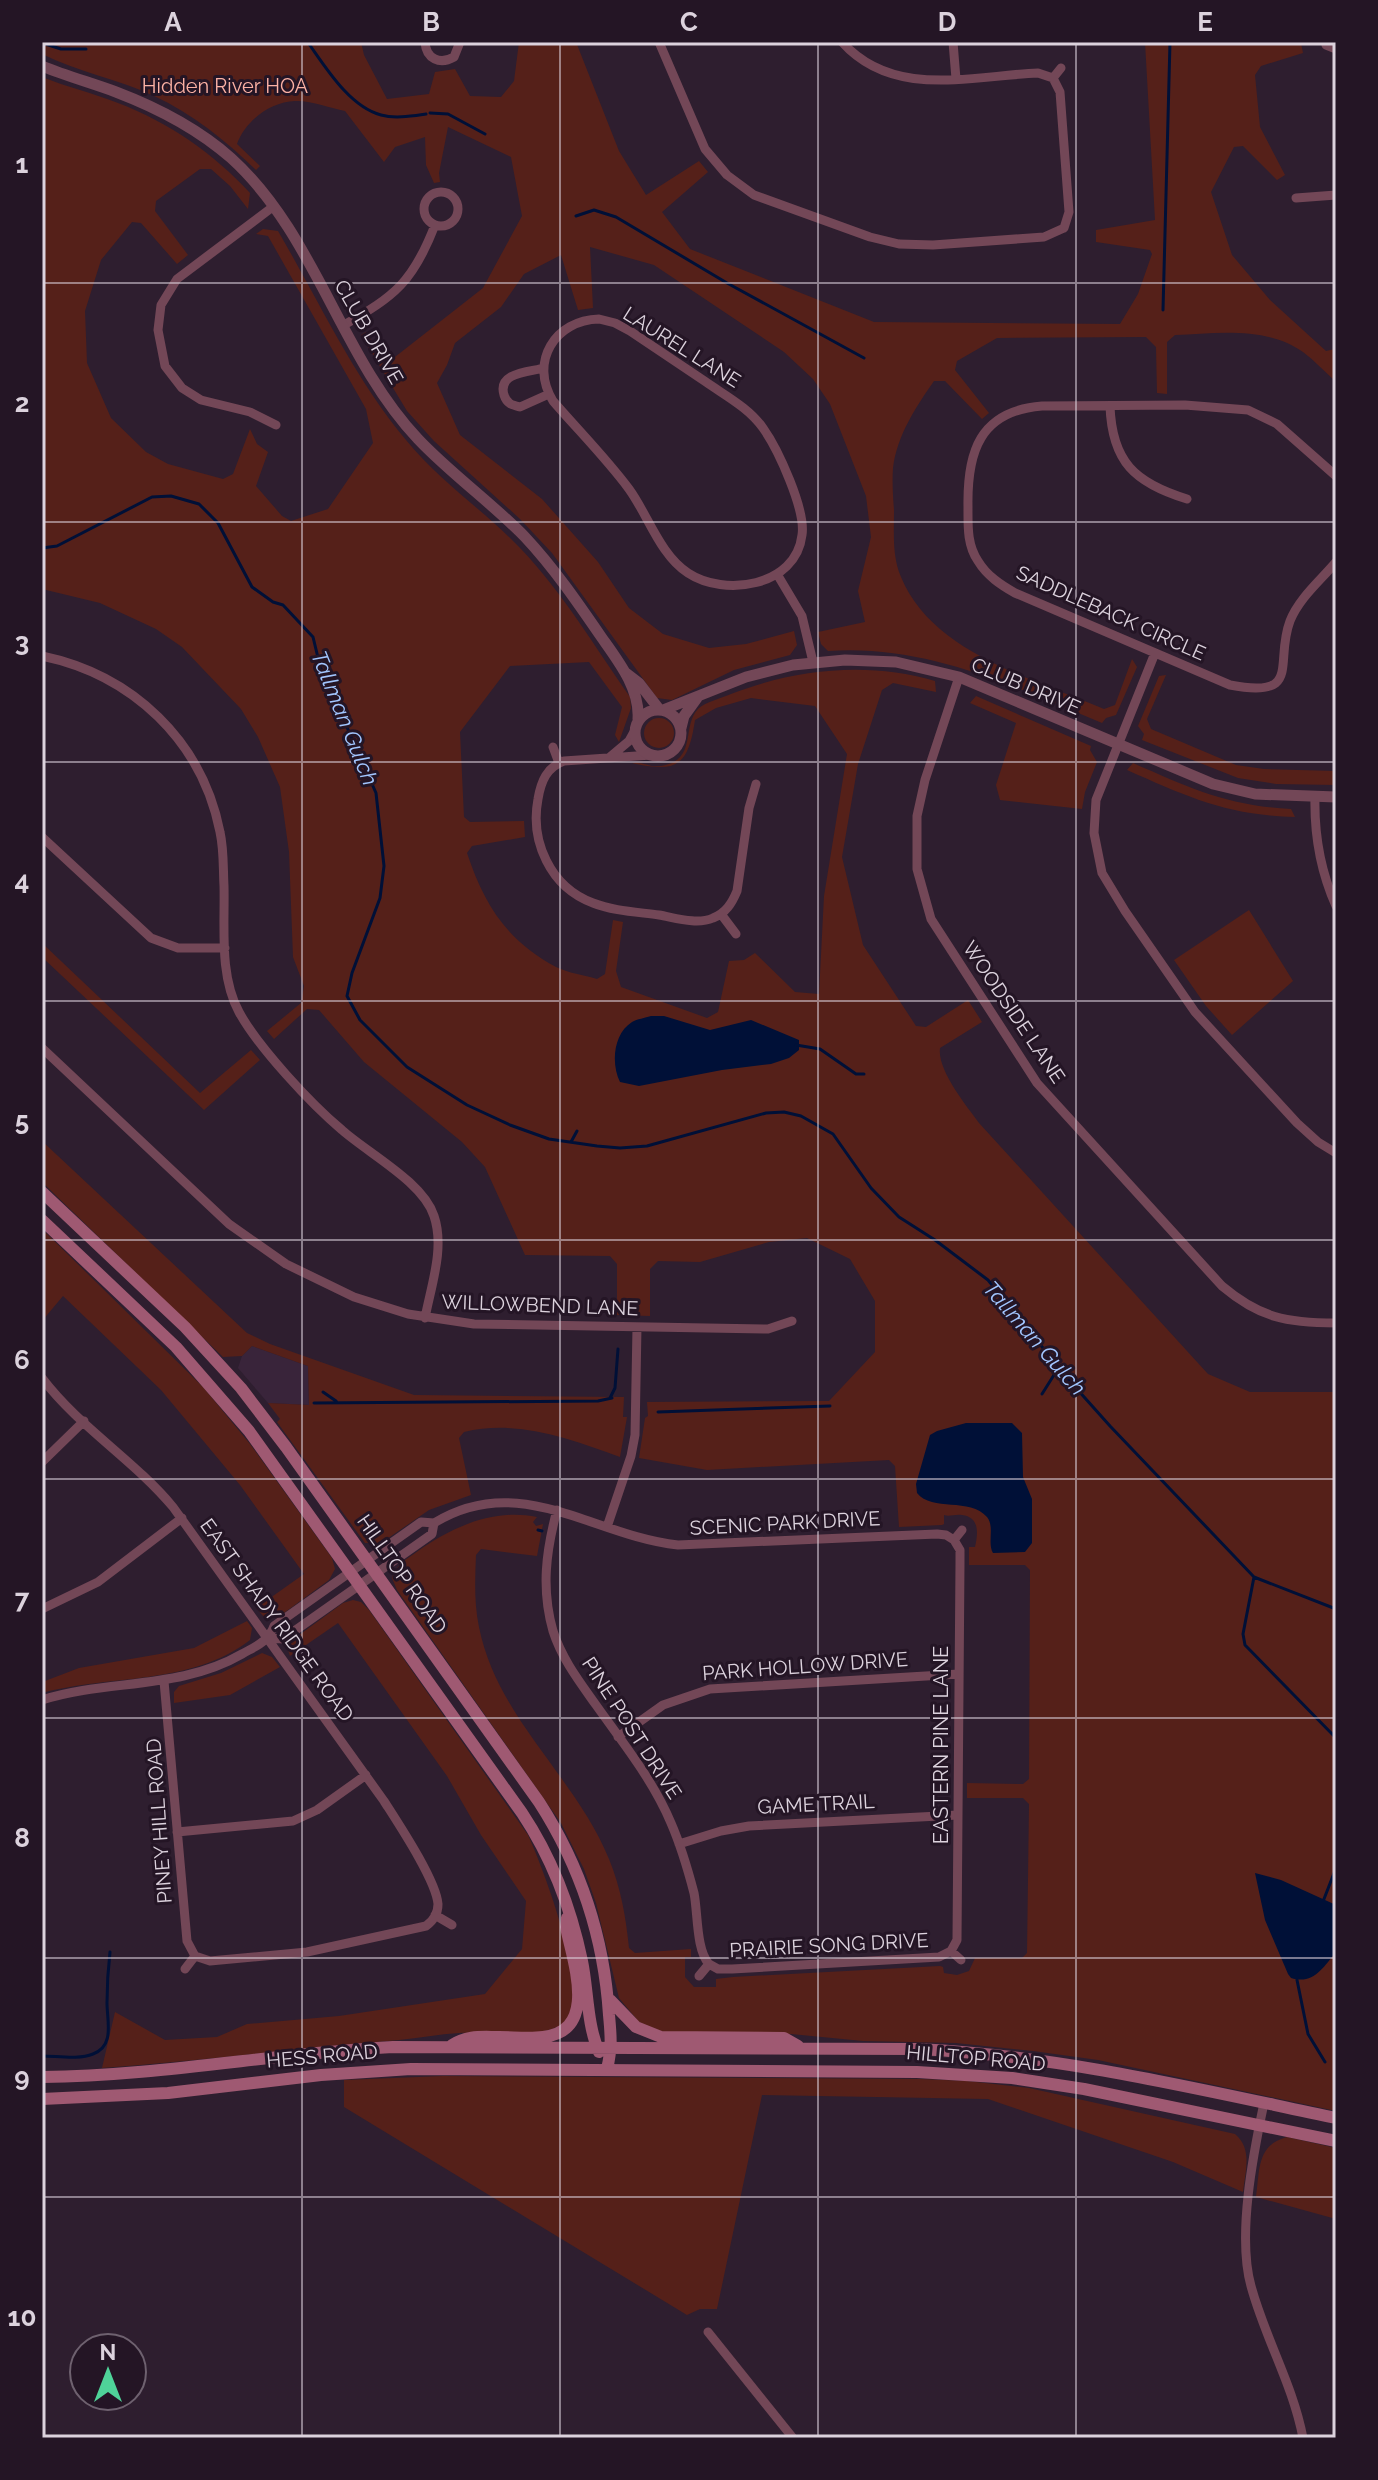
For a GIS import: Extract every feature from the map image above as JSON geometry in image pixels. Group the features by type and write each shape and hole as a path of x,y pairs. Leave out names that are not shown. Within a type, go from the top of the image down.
{"main road":[{"name":"HILLTOP ROAD","path":"42,1192 185,1327 234,1380 280,1437 531,1789 557,1831 588,1903 610,2000 612,2047 607,2069"},
{"name":"HILLTOP ROAD","path":"42,1220 169,1340 259,1443 531,1826 568,1907 581,1955 597,2047 607,2069"},
{"path":"449,2046 466,2037 543,2037 560,2032 570,2024 579,1998 566,1927 568,1907"},
{"path":"610,2000 634,2025 661,2037 784,2038 801,2048"},
{"name":"HESS ROAD","path":"42,2077 160,2071 353,2050 449,2046 597,2047"},
{"name":"HILLTOP ROAD","path":"597,2047 929,2049 1013,2056 1105,2070 1336,2118"},
{"name":"HILLTOP ROAD","path":"607,2069 886,2071 975,2075 1084,2089 1336,2141"},
{"name":"HESS ROAD","path":"42,2099 168,2093 297,2077 388,2070 607,2069"}],"street":[{"path":"425,42 432,58 443,61 458,53 460,42"},
{"path":"659,42 697,135 711,157 739,185 766,201 870,237 908,245 1044,237 1064,228 1069,217 1067,182 1060,92 1053,78 1038,73 920,81 894,76 863,61 842,42"},
{"path":"953,42 956,79"},
{"name":"CLUB DRIVE","path":"42,66 117,92 181,122 233,160 274,206 375,381 405,425 543,557 567,588 626,673 639,708 638,719"},
{"path":"1053,78 1061,68"},
{"path":"1296,198 1336,195"},
{"path":"274,206 177,279 161,305 158,330 165,366 182,388 201,400 250,412 276,425"},
{"path":"344,325 381,304 403,285 420,261 435,225"},
{"path":"1064,228 1072,236"},
{"name":"LAUREL LANE","path":"544,368 550,347 566,328 589,320 609,321 630,331 747,410 769,436 802,515 801,543 777,574"},
{"path":"549,394 520,407 510,404 504,394 504,384 510,377 544,368 549,394 620,477 666,551 684,570 704,581 733,586 757,582 777,574 802,616 813,662"},
{"path":"1110,406 1114,441 1124,461 1155,488 1187,499"},
{"name":"SADDLEBACK CIRCLE","path":"1277,682 1256,688 1230,685 1008,589 983,568 970,545 969,463 974,449 989,429 1007,416 1035,407 1214,406 1248,410 1277,424 1336,476"},
{"path":"1286,691 1277,682 1283,675 1292,616 1336,562"},
{"path":"1155,653 1094,808 1096,856 1106,881 1195,1012 1297,1123 1336,1153"},
{"path":"42,656 91,671 137,697 167,724 195,763 210,794 221,836 225,948 228,981 234,1002 260,1042 326,1116 413,1186 432,1211 438,1247 425,1318"},
{"name":"CLUB DRIVE","path":"626,673 635,678 661,709 758,674 813,662 896,662 959,677 1204,780 1235,790 1265,795 1336,797"},
{"name":"WOODSIDE LANE","path":"959,677 925,780 916,826 919,881 936,927 1041,1088 1222,1286 1248,1305 1274,1317 1296,1323 1336,1323"},
{"path":"697,698 684,716 680,739 671,752 662,756 636,754 559,763 549,771 543,781 536,823 539,845 545,858 567,887 595,904 701,921 721,914 731,904 737,891 749,808 756,784"},
{"path":"610,757 629,741 638,719 647,711 661,709 675,716 681,728"},
{"path":"634,732 638,745 651,755"},
{"path":"553,747 559,763"},
{"path":"1315,796 1321,865 1336,906"},
{"path":"42,837 151,938 178,948 225,948"},
{"path":"721,914 736,934"},
{"name":"WILLOWBEND LANE","path":"42,1048 216,1212 258,1246 298,1271 341,1292 391,1310 425,1318 492,1325 768,1329 792,1321"},
{"path":"607,1527 635,1435 637,1327"},
{"name":"EAST SHADY RIDGE ROAD","path":"42,1378 141,1472 182,1518 400,1825 437,1900 435,1915"},
{"path":"42,1462 60,1448 84,1421"},
{"name":"SCENIC PARK DRIVE","path":"368,1560 421,1522 434,1523 465,1508 495,1503 524,1503 557,1510 653,1541 688,1546 937,1534 954,1540"},
{"name":"PINE POST DRIVE","path":"557,1510 548,1546 545,1581 553,1630 570,1668 656,1792 679,1844 694,1893 702,1952 709,1964"},
{"path":"42,1609 98,1582 182,1518"},
{"path":"42,1700 74,1692 164,1681 216,1668 269,1638 283,1639 432,1534 434,1523"},
{"path":"954,1540 962,1530"},
{"name":"EASTERN PINE LANE","path":"951,1951 957,1940 960,1553 954,1540"},
{"path":"269,1638 274,1626 368,1560"},
{"name":"PARK HOLLOW DRIVE","path":"618,1737 666,1704 710,1689 959,1674"},
{"name":"PINEY HILL ROAD","path":"164,1681 187,1941 195,1956"},
{"path":"177,1832 293,1821 317,1810 366,1775"},
{"name":"GAME TRAIL","path":"679,1844 727,1829 749,1826 958,1815"},
{"path":"185,1969 195,1956 210,1961 304,1953 423,1926 430,1923 435,1915 452,1925"},
{"path":"951,1951 961,1960"},
{"name":"PRAIRIE SONG DRIVE","path":"709,1964 718,1969 747,1968 939,1957 951,1951"},
{"path":"699,1976 709,1964"},
{"path":"1264,2103 1246,2236 1247,2267 1303,2438"},
{"path":"708,2332 793,2438"}],"shaded area":[{"path":"252,1346 308,1366 309,1405 268,1403 238,1368 242,1356"}],"green space":[{"name":"Hidden River HOA","path":"42,42 361,42 364,55 387,99 429,94 435,72 455,69 470,96 501,97 514,81 519,42 576,42 619,151 646,195 699,161 708,172 662,212 690,249 874,322 1120,324 1138,294 1152,254 1150,250 1096,242 1096,230 1155,220 1145,42 1301,43 1303,53 1261,66 1255,75 1260,127 1285,175 1277,180 1243,146 1234,147 1211,192 1232,255 1270,300 1326,351 1335,349 1336,382 1307,355 1289,344 1257,335 1224,333 1175,335 1167,342 1167,394 1157,393 1156,347 1146,337 997,338 957,361 955,370 989,413 982,419 945,381 934,381 927,391 903,433 893,468 894,544 901,577 916,603 936,625 960,644 1017,674 1104,709 1115,705 1132,659 1137,667 1116,715 1102,723 1002,682 935,661 900,654 828,651 821,644 818,632 865,622 858,591 871,537 866,496 830,404 813,379 784,352 654,265 590,247 593,308 578,310 561,255 524,274 501,307 455,343 437,383 460,435 542,499 598,562 629,608 663,634 709,648 746,644 794,631 797,645 790,655 734,670 672,700 657,698 552,553 520,519 434,441 407,411 361,335 366,332 386,364 483,288 522,216 511,157 448,127 440,182 434,183 426,165 425,137 395,147 384,162 345,111 295,101 277,105 260,114 241,136 237,144 260,166 256,170 220,138 182,111 140,90 42,54"},
{"path":"42,77 109,99 173,130 206,152 250,193 248,209 230,186 211,169 200,169 156,201 155,211 188,255 177,264 141,223 132,222 101,260 85,311 87,363 111,418 146,452 168,464 223,479 233,474 250,429 257,444 268,452 256,486 282,516 291,521 328,509 373,443 366,409 268,236 256,234 263,229 278,231 353,365 387,416 419,455 507,535 536,566 565,602 630,697 631,708 619,742 615,735 622,707 589,662 510,666 460,732 464,817 470,822 524,821 525,837 472,846 467,853 481,889 499,919 510,933 539,956 561,969 597,979 605,974 613,920 623,922 616,971 621,987 707,1018 718,1012 729,961 744,960 755,953 795,992 819,994 824,896 847,754 815,706 751,698 716,708 695,720 688,748 677,763 659,767 632,763 657,766 673,763 684,750 693,716 698,709 755,685 806,674 858,670 884,671 935,681 936,692 893,683 882,690 858,764 842,857 863,945 916,1026 926,1027 968,1000 982,1022 940,1048 943,1066 954,1087 979,1123 1208,1374 1250,1392 1336,1392 1336,2111 1098,2060 1033,2051 956,2043 863,2041 791,2034 663,2032 639,2022 619,1998 596,1903 584,1869 561,1823 397,1590 392,1578 399,1565 459,1527 489,1517 537,1517 533,1522 536,1526 543,1524 537,1556 481,1549 476,1555 476,1609 488,1660 519,1719 577,1801 609,1859 625,1914 629,1948 635,1953 691,1949 691,1957 685,1957 685,1977 694,1987 716,1987 716,1979 733,1977 940,1966 944,1973 957,1975 969,1971 975,1958 1022,1958 1027,1953 1029,1804 1023,1798 967,1798 967,1783 1023,1784 1029,1779 1030,1570 1025,1565 969,1565 969,1547 975,1547 977,1532 975,1523 968,1516 944,1515 942,1525 899,1527 895,1466 889,1460 707,1470 639,1458 645,1418 648,1416 647,1402 829,1401 875,1352 875,1301 850,1259 807,1238 769,1242 700,1262 658,1261 650,1269 650,1316 617,1315 617,1264 610,1256 525,1255 485,1167 462,1142 364,1062 319,1010 307,1009 274,1039 267,1031 301,1003 304,986 293,957 289,852 280,787 258,737 241,709 182,647 156,629 100,603 42,589"},
{"path":"1166,675 1147,719 1151,729 1236,765 1336,771 1336,785 1276,784 1238,778 1142,740 1144,734 1138,726 1159,676"},
{"path":"976,696 1091,746 1097,762 1082,809 1000,800 996,785 1016,723 970,703"},
{"path":"659,718 670,722 674,733 670,744 659,748 648,744 644,733 648,722"},
{"path":"1133,763 1228,800 1291,809 1295,817 1248,813 1208,803 1127,770"},
{"path":"1249,910 1293,981 1232,1035 1206,1006 1174,960"},
{"path":"42,943 200,1093 251,1050 260,1060 204,1110 42,957"},
{"path":"42,1141 247,1333 414,1395 624,1397 623,1417 627,1417 620,1457 524,1429 464,1432 459,1438 471,1495 429,1510 381,1543 365,1543 277,1422 280,1419 268,1403 309,1405 308,1366 252,1346 242,1356 223,1357 42,1182"},
{"path":"42,1229 203,1387 250,1444 332,1558 335,1569 329,1580 277,1618 265,1618 256,1608 304,1574 240,1485 161,1390 63,1296 42,1321"},
{"path":"353,1600 361,1602 369,1610 528,1835 544,1873 568,1953 573,2000 569,2016 550,2030 535,2033 452,2034 102,2068 115,2012 165,2040 217,2037 247,2024 339,2016 485,1994 522,1949 526,1901 481,1835 447,1776 338,1623 290,1656 291,1641 343,1603"},
{"path":"247,1621 252,1628 250,1640 227,1655 202,1665 150,1677 42,1693 42,1675 45,1681 79,1668 194,1648"},
{"path":"262,1653 272,1657 280,1667 230,1695 174,1703 174,1692 179,1686 221,1673"},
{"path":"443,2076 921,2079 1029,2088 1235,2134 1244,2147 1246,2169 1243,2192 1173,2162 988,2099 762,2095 717,2309 700,2309 687,2315 344,2107 344,2080"},
{"path":"1287,2137 1336,2148 1336,2219 1256,2197 1261,2160 1270,2146"}],"water":[{"path":"664,1016 710,1030 751,1020 799,1040 799,1050 789,1058 771,1064 639,1086 620,1082 615,1067 617,1042 632,1022"},
{"path":"966,1423 1012,1423 1022,1433 1023,1477 1032,1499 1032,1543 1025,1552 993,1553 989,1521 980,1511 932,1502 917,1493 916,1484 930,1435"},
{"path":"1255,1873 1281,1880 1336,1905 1336,1952 1311,1977 1299,1980 1288,1974 1265,1920"}],"waterway":[{"path":"1163,310 1170,42"},
{"path":"42,43 61,49 86,49"},
{"path":"309,44 340,86 370,111 392,117 426,114"},
{"path":"430,113 448,114 485,134"},
{"path":"576,216 594,210 616,217 727,283 864,358"},
{"name":"Tallman Gulch","path":"42,548 57,546 152,497 171,496 199,504 218,523 252,587 273,602 283,605 313,637 320,666 376,793 384,866 380,898 352,973 347,996 360,1020 407,1067 467,1105 549,1139 620,1148 647,1146 766,1113 784,1112 801,1116 833,1134 871,1188 899,1217 988,1280 1110,1426 1254,1577 1336,1609"},
{"path":"796,1045 820,1049 856,1074 864,1074"},
{"path":"571,1142 577,1131"},
{"path":"610,1398 615,1388 618,1349"},
{"path":"1042,1394 1059,1367"},
{"path":"323,1392 336,1401"},
{"path":"314,1403 598,1401 612,1398"},
{"path":"658,1412 830,1406"},
{"path":"538,1530 542,1531"},
{"path":"1254,1577 1243,1634 1245,1645 1336,1738"},
{"path":"1324,1899 1336,1868"},
{"path":"42,2056 87,2056 104,2045 108,2032 110,1952"},
{"path":"1297,1980 1308,2034 1325,2062"}]}
